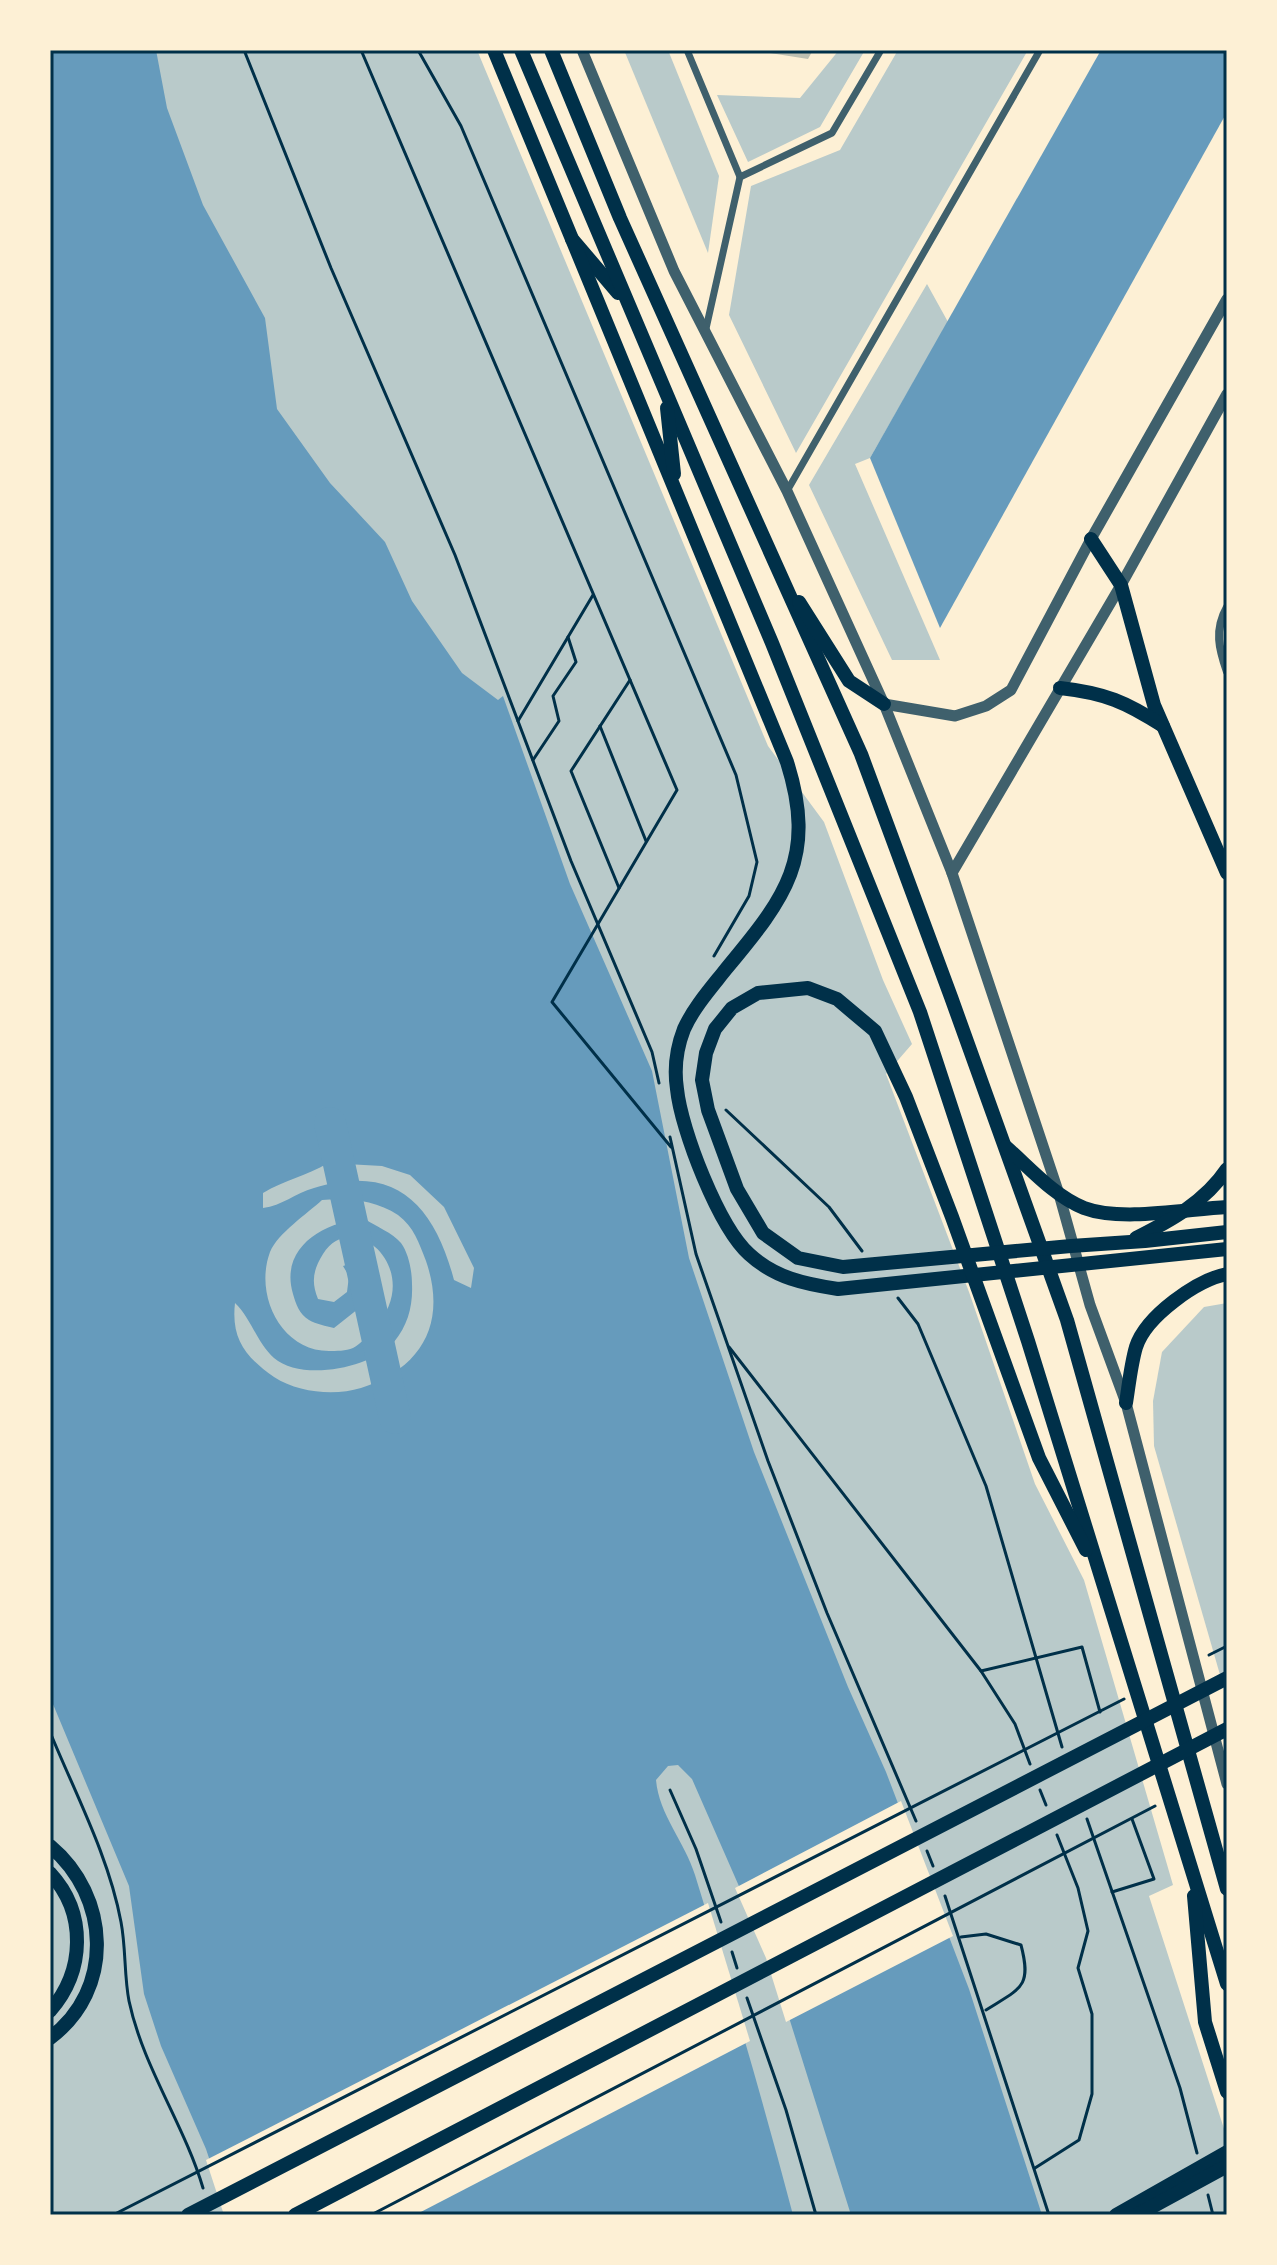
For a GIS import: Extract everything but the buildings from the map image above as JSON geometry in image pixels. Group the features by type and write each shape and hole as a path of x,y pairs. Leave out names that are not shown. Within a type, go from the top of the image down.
{"highway":[{"path":"494,50 787,762 800,812 798,849 789,879 760,928 702,998 685,1027 677,1051 676,1088 684,1123 728,1228 748,1253 773,1272 799,1283 838,1289 1227,1249"},
{"path":"521,50 772,643 920,1012 1106,1589 1227,1984"},
{"path":"551,50 620,218 861,754 1067,1320 1107,1453 1227,1889"},
{"path":"572,239 628,305"},
{"path":"665,391 675,490"},
{"path":"1091,539 1121,585 1154,705 1227,873"},
{"path":"775,564 849,681 884,704"},
{"path":"1060,688 1096,692 1123,700 1163,726"},
{"path":"1106,1589 1039,1458 952,1217 906,1097 875,1031 837,999 808,988 758,993 732,1008 715,1029 706,1053 702,1080 708,1110 749,1213 763,1233 780,1248 823,1266 843,1267 1127,1242 1227,1232"},
{"path":"1003,1145 1059,1194 1085,1208 1109,1213 1227,1207"},
{"path":"1127,1242 1172,1220 1215,1187 1227,1169"},
{"path":"1126,1403 1137,1343 1163,1310 1207,1278 1227,1274"},
{"path":"188,2215 1227,1678"},
{"path":"295,2215 1227,1729"},
{"path":"50,1846 83,1883 94,1910 98,1935 91,1985 78,2009 50,2038"},
{"path":"1217,1855 1227,1877"},
{"path":"1191,1863 1205,2022 1227,2092"},
{"path":"50,1873 65,1893 78,1936 72,1977 50,2011"},
{"path":"1116,2215 1227,2152"},
{"path":"1137,2215 1227,2166"}],"street":[{"path":"582,50 705,336 787,491 884,704 952,873 1059,1194 1090,1305 1126,1403 1227,1784"},
{"path":"687,50 740,177 705,336"},
{"path":"740,177 832,133 881,50"},
{"path":"787,491 1040,50"},
{"path":"884,704 955,716 986,706 1011,690 1091,539 1227,299"},
{"path":"952,873 1121,585 1227,394"},
{"path":"1227,607 1220,621 1218,647 1227,672"}],"path":[{"path":"244,50 331,268 455,555 533,761 652,1052 661,1094"},
{"path":"361,50 677,790 552,1002 673,1150"},
{"path":"418,50 461,126 571,382"},
{"path":"518,721 593,595"},
{"path":"533,761 559,721 553,696 576,662 568,637"},
{"path":"619,888 571,771 630,680"},
{"path":"600,726 646,842"},
{"path":"670,1136 696,1254 727,1344 827,1613 919,1828"},
{"path":"727,1344 981,1671 1015,1724 1031,1765"},
{"path":"1199,1660 1227,1646"},
{"path":"981,1671 1082,1647 1100,1712"},
{"path":"113,2215 1128,1697"},
{"path":"50,1732 106,1872 121,1921 129,2001 150,2064 191,2146 207,2201"},
{"path":"50,1740 55,1746"},
{"path":"1036,1779 1046,1806"},
{"path":"670,1790 696,1849 726,1936"},
{"path":"371,2215 1159,1804"},
{"path":"1112,1892 1154,1879 1132,1819"},
{"path":"1035,2168 1079,2140 1092,2094 1092,2014 1078,1968 1088,1931 1078,1888 1057,1834"},
{"path":"924,1842 935,1870"},
{"path":"941,1884 961,1937 1049,2215"},
{"path":"961,1937 986,1934 1021,1945 1028,1972 1025,1982 985,2011"},
{"path":"731,1950 741,1979"},
{"path":"746,1994 786,2110 816,2215"}],"shaded area":[{"path":"50,50 477,50 768,746 824,822 883,980 912,1044 886,1074 969,1292 1035,1484 1084,1580 1173,1885 1149,1896 1227,2138 1227,2215 50,2215"},
{"path":"624,50 668,50 719,176 708,253"},
{"path":"839,50 865,50 820,127 748,162 717,95 800,98"},
{"path":"898,50 1028,50 796,453 729,315 751,186 840,150"},
{"path":"927,284 948,322 870,458 855,464 940,660 892,660 809,485"},
{"path":"1227,1303 1227,1699 1154,1446 1153,1401 1162,1352 1204,1307"}],"water":[{"path":"50,50 156,50 167,108 203,205 265,318 277,409 330,483 385,542 412,601 462,673 498,700 503,696 570,884 652,1071 689,1258 754,1452 848,1687 886,1772 969,1989 1042,2215 851,2215 770,1957 692,1779 678,1765 668,1766 656,1780 658,1793 695,1875 793,2215 228,2215 206,2149 161,2046 144,1994 129,1886 50,1697","holes":["328,1163 382,1166 410,1175 444,1207 474,1268 471,1288 454,1280 446,1253 422,1211 407,1196 389,1186 367,1181 342,1182 307,1190 263,1208 263,1193","322,1200 361,1201 398,1215 415,1236 432,1283 431,1323 425,1340 414,1355 382,1379 340,1392 306,1390 274,1377 248,1354 235,1327 235,1303 274,1358 286,1365 318,1370 336,1369 369,1359 399,1336 412,1300 408,1258 398,1239 365,1219 335,1225 309,1240 299,1250 290,1277 294,1298 303,1315 334,1328 363,1305 372,1290 368,1275 355,1262 343,1266 349,1276 347,1292 334,1302 318,1299 314,1287 317,1265 336,1241 351,1237 367,1241 380,1252 389,1267 393,1286 389,1306 368,1336 347,1350 312,1349 297,1342 276,1318 266,1286 270,1252 286,1231"]},
{"path":"1101,50 1227,50 1227,112 940,628 870,458"}],"pier":[{"path":"901,1801 953,1936 786,2022 766,1958 735,1888"},
{"path":"708,1903 750,2041 415,2215 224,2215 206,2160"}],"waterway":[{"path":"330,1123 395,1418"}]}
